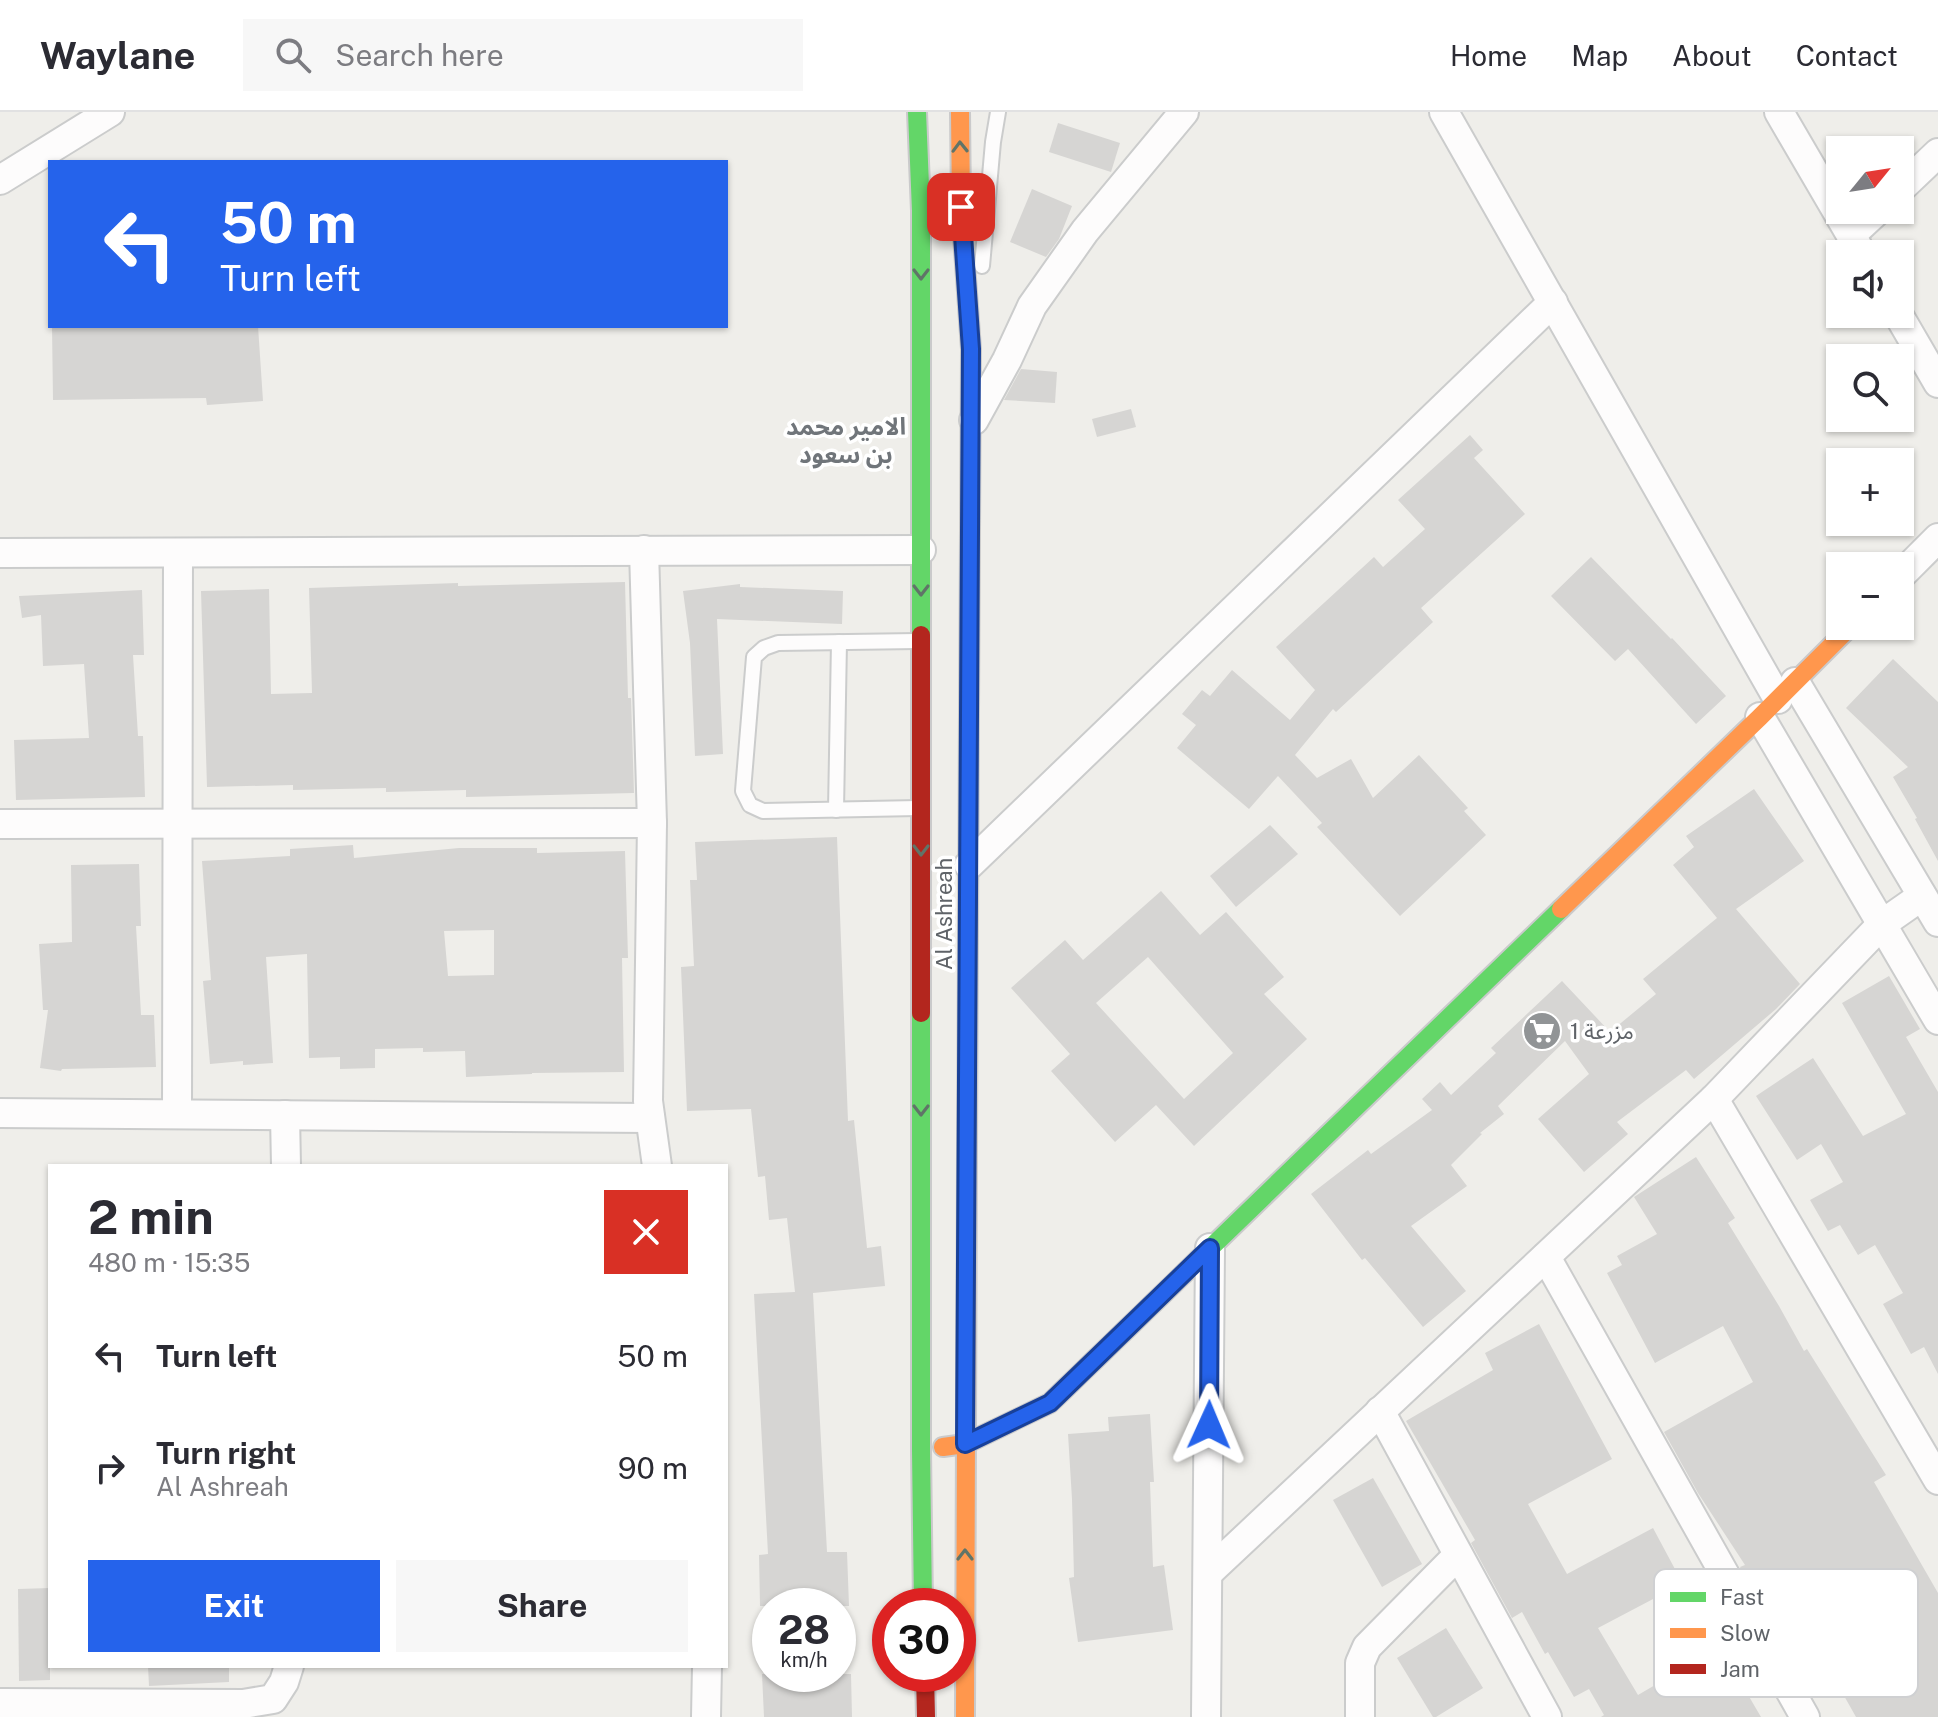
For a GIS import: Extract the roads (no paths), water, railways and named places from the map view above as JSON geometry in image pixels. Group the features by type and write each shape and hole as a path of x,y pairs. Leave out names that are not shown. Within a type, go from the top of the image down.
{"street":[{"path":"0,180 110,112"},
{"path":"917,112 921,211 923,1588"},
{"name":"Al Ashreah","path":"960,112 961,207 971,349 965,1717"},
{"path":"971,425 1032,306 1085,231 1184,112"},
{"path":"1444,112 1778,699 1882,924 1938,1020"},
{"path":"1779,112 1855,240"},
{"path":"1914,176 1938,153"},
{"path":"969,865 1553,302"},
{"path":"1906,328 1938,383"},
{"path":"1914,562 1938,538"},
{"path":"644,550 652,823 648,1101 657,1164"},
{"path":"0,553 921,550"},
{"path":"177,1114 178,553"},
{"path":"921,1450 965,1444 1050,1403 1837,640"},
{"path":"1778,699 1938,922"},
{"path":"0,824 652,823"},
{"path":"1208,1573 1714,1099 1882,924 1922,896"},
{"path":"1714,1099 1928,1441 1938,1480"},
{"path":"0,1113 650,1118"},
{"path":"285,1115 286,1164"},
{"path":"1206,1717 1210,1248"},
{"path":"1546,1257 1721,1569"},
{"path":"1380,1411 1547,1717"},
{"path":"1360,1717 1360,1663 1367,1647 1458,1555"},
{"path":"0,1703 243,1704 273,1708 288,1668"},
{"path":"706,1717 707,1668"},
{"path":"925,1692 926,1717"},
{"path":"1792,1697 1803,1716"}],"lane":[{"path":"971,349 998,112"},
{"path":"921,641 778,643 764,648 754,657 743,791 750,805 763,811 921,808"},
{"path":"836,810 839,642"}],"place":[{"name":"مزرعة 1","path":"1542,1031"}],"district":[{"name":"الامير محمد بن سعود","path":"846,440"}]}
